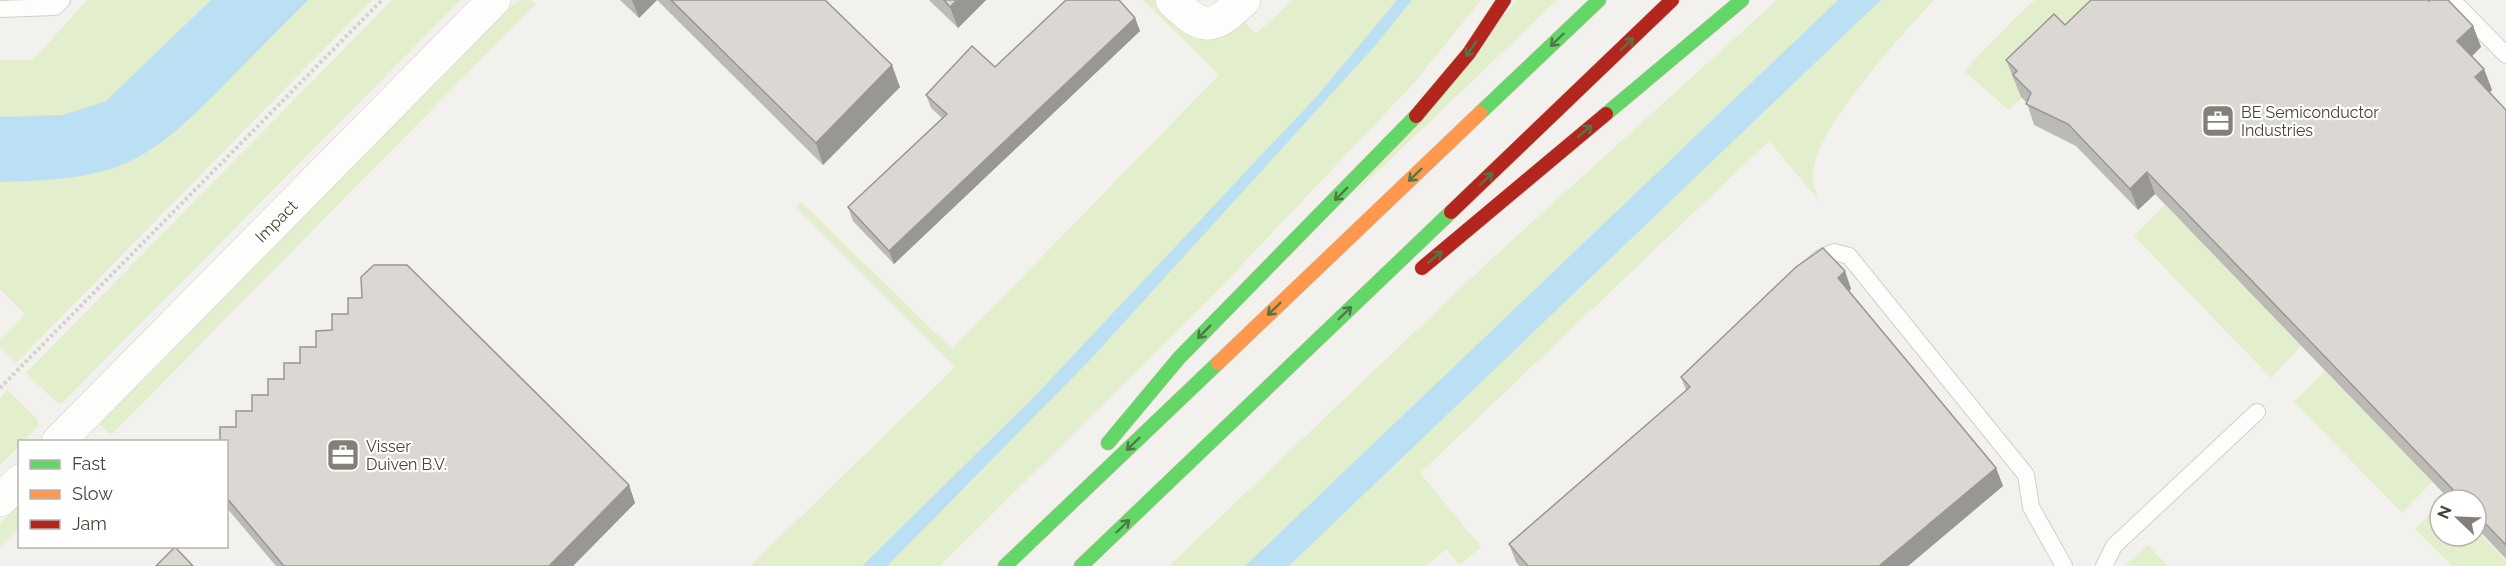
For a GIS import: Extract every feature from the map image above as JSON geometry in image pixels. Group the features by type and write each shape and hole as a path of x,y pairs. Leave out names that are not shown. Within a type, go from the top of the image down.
{"highway":[{"path":"1095,458 1179,358 1402,133 1469,53 1504,0"},
{"path":"1005,566 1599,0"},
{"path":"1081,566 1672,0"},
{"path":"1411,277 1742,0"},
{"path":"1181,470 1347,331"},
{"path":"1005,566 1080,476"}],"street":[{"name":"Impact","path":"59,440 494,0"},
{"path":"1172,0 1188,16 1200,22 1212,24 1224,18 1244,0"},
{"path":"0,500 18,483"}],"lane":[{"path":"0,9 55,7 62,0"},
{"path":"2452,0 2506,55"},
{"path":"1802,275 1820,259 1834,252 1849,256 2026,475 2031,507 2064,566"},
{"path":"2104,566 2114,546 2257,412"}],"path":[{"path":"0,388 382,0"}],"green space":[{"path":"87,0 236,0 124,92 69,118 0,123 0,60 33,60"},
{"path":"300,0 372,0 16,363 0,347 0,339 25,314 0,289 0,177"},
{"path":"392,0 461,0 61,404 56,402 26,373"},
{"path":"530,0 536,4 111,435 100,424 517,1"},
{"path":"1143,0 1156,0 1179,23 1241,18 1256,34 1293,0 1481,0 1413,84 1218,290 940,566 750,566 955,367 796,207 801,202 952,349 1219,75"},
{"path":"1517,0 1557,0 1352,196"},
{"path":"1777,0 1838,0 1245,566 1169,566 1486,264"},
{"path":"1881,0 1934,0 1862,83 1828,133 1817,155 1813,175 1820,202 1769,141 1420,473 1481,547 1459,565 1446,549 1426,566 1289,566"},
{"path":"2035,0 2122,0 2009,110 1964,71"},
{"path":"2165,205 2301,346 2271,378 2134,236"},
{"path":"2325,371 2432,482 2402,513 2294,402"},
{"path":"7,390 38,420 39,426 25,440 18,440 18,447 0,465 0,398"},
{"path":"18,505 18,529 0,547 0,524"},
{"path":"2428,516 2428,542 2415,529"},
{"path":"2488,542 2506,561 2506,566 2452,566 2434,548 2488,548"},
{"path":"2148,545 2168,566 2124,566"}],"water":[{"path":"211,0 308,0 191,118 147,152 114,168 86,175 0,182 0,117 63,115 106,101"},
{"path":"1397,0 1412,0 1374,47 1089,361 887,566 862,566 1034,397 1317,96"},
{"path":"1838,0 1881,0 1289,566 1245,566"}],"building":[{"path":"671,0 825,0 892,65 816,143"},
{"path":"944,0 957,0 950,7"},
{"path":"1066,0 1119,0 1135,18 889,251 848,207 947,114 926,95 972,46 995,67"},
{"path":"2091,0 2448,0 2473,26 2457,41 2484,69 2475,77 2506,110 2506,545 2488,526 2488,488 2451,488 2147,172 2130,189 2068,124 2026,104 2031,93 2013,75 2017,71 2006,60 2054,14 2065,25"},
{"path":"1823,248 1845,271 1838,278 1996,468 1879,566 1528,566 1509,544 1690,387 1681,377 1796,267"},
{"path":"374,265 407,265 629,485 549,566 284,566 228,499 228,440 220,440 220,427 236,427 236,411 252,411 252,395 268,395 268,379 284,379 284,363 300,363 300,347 316,347 316,331 332,330 332,314 348,314 348,298 362,298 361,277"},
{"path":"176,548 193,566 156,566"}],"traffic: fast":[{"path":"1480,113 1599,0"},
{"path":"1606,114 1742,0"},
{"path":"1108,443 1179,358 1416,116"},
{"path":"1081,566 1451,212"},
{"path":"1005,566 1218,363"}],"traffic: slow":[{"path":"1218,363 1480,113"}],"traffic: jam":[{"path":"1416,116 1469,53 1504,0"},
{"path":"1451,212 1672,0"},
{"path":"1422,268 1606,114"}],"place":[{"name":"BE Semiconductor Industries","path":"2218,121"},
{"name":"Visser Duiven B.V.","path":"343,455"}]}
